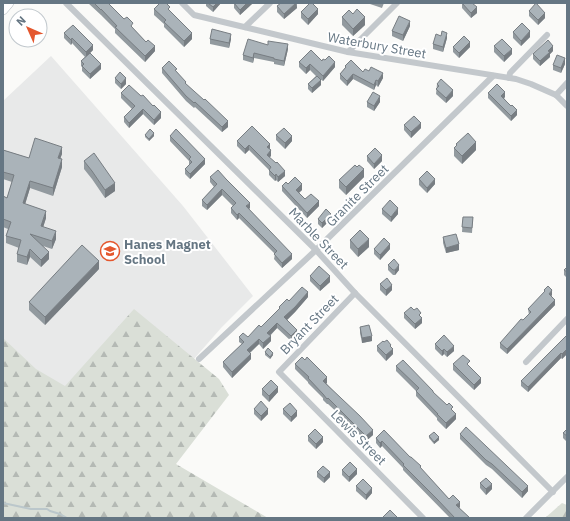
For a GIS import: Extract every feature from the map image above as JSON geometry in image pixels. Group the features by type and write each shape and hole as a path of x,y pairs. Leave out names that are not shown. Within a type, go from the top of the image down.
{"street":[{"path":"3,10 9,3"},
{"name":"Marble Street","path":"66,3 316,250 355,293 553,492"},
{"name":"Waterbury Street","path":"182,3 194,15 348,52 516,79 556,95 567,106"},
{"path":"245,27 270,3"},
{"path":"348,52 397,3"},
{"path":"509,78 510,73 547,35"},
{"name":"Granite Street","path":"199,359 316,250 493,76"},
{"path":"556,95 567,83"},
{"name":"Bryant Street","path":"279,372 355,293"},
{"path":"526,362 567,319"},
{"name":"Lewis Street","path":"279,372 423,518"},
{"path":"526,518 567,477"}],"shaded area":[{"name":"Hanes Magnet School","path":"51,56 183,206 253,296 221,328 109,456 3,363 3,101"}],"green space":[{"path":"134,309 219,379 229,395 176,464 268,518 3,518 3,338 36,369 65,386"},
{"path":"562,503 567,505 567,518 545,518"}],"building":[{"path":"94,3 108,3 124,19 127,17 133,23 131,26 146,42 148,40 155,46 145,56 115,27 117,26"},
{"path":"160,3 166,3 170,7 168,9 192,33 184,41 164,22 166,20 154,9"},
{"path":"208,3 217,3 213,7"},
{"path":"234,3 247,3 240,10"},
{"path":"281,3 296,3 284,14 277,6"},
{"path":"310,3 318,9 308,19 301,12"},
{"path":"462,3 472,3 477,7 471,13"},
{"path":"536,3 545,13 538,20 529,11"},
{"path":"357,9 365,17 353,29 342,17 349,10 353,14"},
{"path":"399,16 410,21 403,35 392,31"},
{"path":"522,23 530,31 521,41 513,32"},
{"path":"73,25 93,45 86,52 72,38 71,40 64,33"},
{"path":"212,29 231,34 229,43 210,39"},
{"path":"442,31 447,33 443,47 433,44 436,34 441,36"},
{"path":"464,36 470,42 459,53 453,47"},
{"path":"248,39 268,45 268,41 288,44 284,61 254,53 253,58 243,55"},
{"path":"502,39 512,49 504,56 494,46"},
{"path":"548,40 553,46 548,51 550,52 540,61 533,54"},
{"path":"311,50 322,61 329,56 335,62 323,76 310,64 306,68 299,62"},
{"path":"90,53 101,64 90,74 82,66 84,64 81,61"},
{"path":"557,55 565,58 561,68 553,65"},
{"path":"351,60 363,72 365,69 369,71 371,67 383,73 378,81 376,80 374,85 353,74 347,81 340,74"},
{"path":"169,61 177,69 175,70 186,82 185,83 204,100 205,99 228,121 222,127 195,102 194,103 186,96 162,68"},
{"path":"120,72 126,78 121,84 115,78"},
{"path":"317,76 321,80 312,88 308,84"},
{"path":"441,79 453,90 446,98 436,89 439,86 437,84"},
{"path":"497,84 505,92 501,96 517,110 511,116 488,93"},
{"path":"129,85 141,96 143,95 161,112 154,120 143,109 129,123 124,117 135,106 121,93"},
{"path":"373,92 380,96 374,106 367,102"},
{"path":"414,116 421,123 411,132 404,125"},
{"path":"252,126 270,144 267,147 271,150 267,155 276,163 277,162 285,171 278,177 269,170 271,167 249,145 245,149 237,141"},
{"path":"284,128 292,136 285,143 276,135"},
{"path":"150,129 154,133 149,139 145,135"},
{"path":"176,129 205,159 190,174 185,169 192,162 189,159 191,157 170,136"},
{"path":"468,133 476,142 462,156 454,148 457,145 456,144"},
{"path":"35,138 62,147 58,158 62,159 53,188 30,181 23,203 46,211 41,226 56,231 52,241 30,234 49,252 41,260 30,249 27,257 17,254 21,240 6,236 11,222 3,219 3,196 7,198 14,175 3,172 3,150 29,158"},
{"path":"375,148 382,155 374,164 367,156"},
{"path":"94,153 115,183 105,190 84,161"},
{"path":"355,165 357,167 359,165 364,169 346,187 339,180"},
{"path":"218,170 250,203 246,206 292,254 282,263 274,254 277,251 239,213 237,215 231,208 236,203 222,189 207,205 202,200 217,184 210,177"},
{"path":"427,171 435,179 427,188 419,179"},
{"path":"295,177 302,184 296,190 305,199 311,194 319,201 307,213 282,186 286,182 288,184"},
{"path":"390,200 398,208 391,217 382,209"},
{"path":"326,209 331,214 322,223 318,219"},
{"path":"463,217 473,217 472,228 462,227"},
{"path":"360,230 369,239 358,249 350,240"},
{"path":"456,234 459,244 446,248 443,237"},
{"path":"384,238 390,244 380,255 374,249"},
{"path":"82,245 99,261 45,317 29,302"},
{"path":"394,259 399,265 395,270 393,270 388,265"},
{"path":"319,266 330,276 320,286 310,276"},
{"path":"387,278 392,285 386,290 380,284"},
{"path":"548,286 552,290 549,294 555,300 507,349 500,343 521,319 523,320 531,312 528,309"},
{"path":"302,287 308,292 284,317 297,330 291,336 277,323 267,333 271,336 263,343 259,339 247,350 251,354 232,372 223,362 244,342 239,337 243,333 248,337 259,325 261,327 287,299 289,301"},
{"path":"411,307 414,310 417,308 421,313 419,315 422,318 415,324 404,313"},
{"path":"369,325 372,336 362,338 360,327"},
{"path":"444,335 454,346 447,352 444,349 442,351 435,344"},
{"path":"567,335 567,349 562,354 561,353 528,387 521,381"},
{"path":"387,340 393,349 386,355 377,346 383,341 384,342"},
{"path":"268,348 273,353 270,357 265,352"},
{"path":"463,355 470,361 467,364 481,378 474,385 453,364"},
{"path":"302,357 305,360 307,357 327,377 323,381 373,430 366,436 328,398 327,399 308,378 309,377 295,364"},
{"path":"403,360 433,392 447,405 449,403 453,407 451,409 456,414 446,423 416,391 419,388 396,366"},
{"path":"271,380 278,387 269,396 262,389"},
{"path":"261,401 268,409 261,416 254,409"},
{"path":"290,403 297,411 291,417 283,409"},
{"path":"466,427 528,486 522,492 486,460 460,434"},
{"path":"315,429 323,437 316,444 308,436"},
{"path":"567,429 567,436 563,433"},
{"path":"384,430 410,457 421,466 420,467 449,499 453,495 460,502 456,505 470,518 455,518 403,465 404,464 382,441 380,443 376,438"},
{"path":"434,432 439,437 434,442 429,436"},
{"path":"350,462 357,469 349,477 342,470"},
{"path":"323,466 330,472 324,478 317,472"},
{"path":"486,478 492,484 486,489 480,483"},
{"path":"363,479 372,488 366,495 356,486"},
{"path":"390,510 398,518 383,517"}],"waterway":[{"path":"3,503 31,509 47,509 67,518"}],"place":[{"name":"Hanes Magnet School","path":"110,251"}]}
